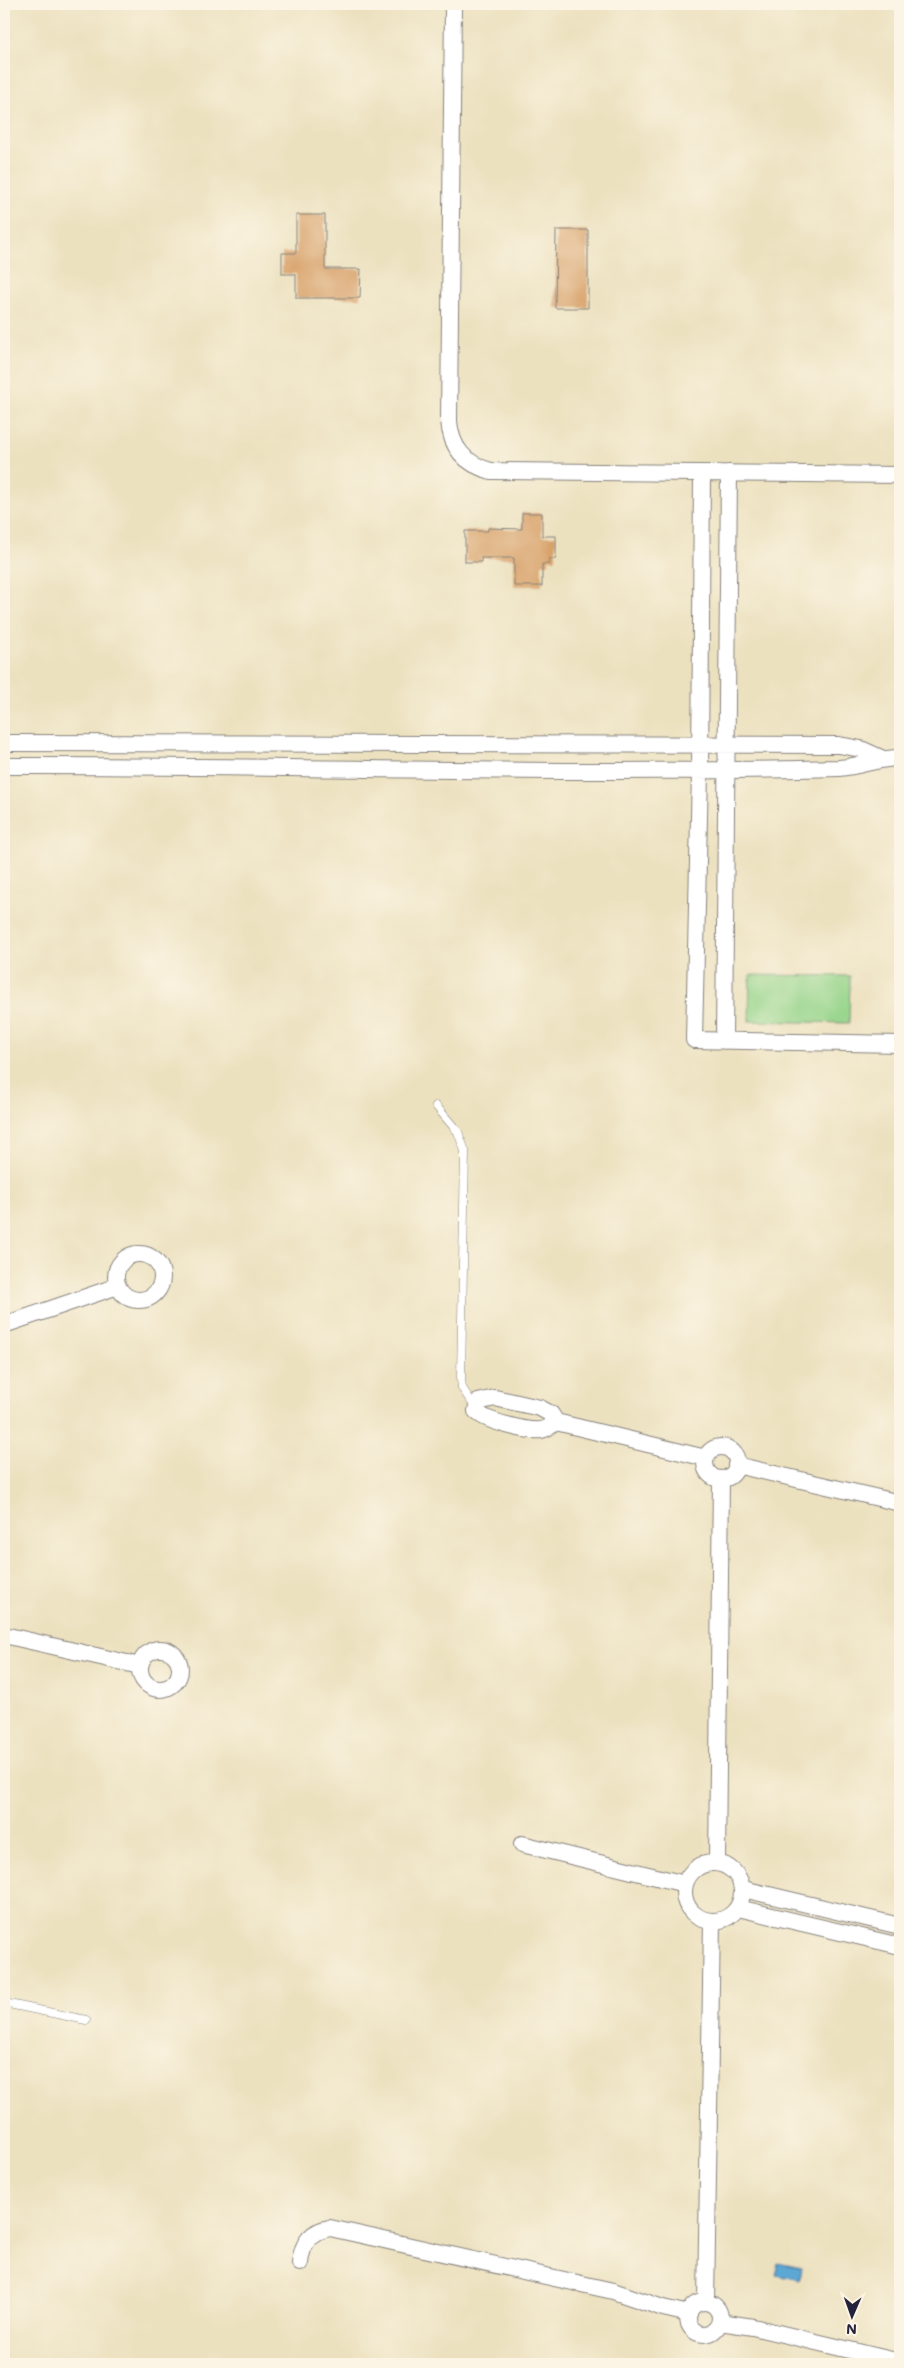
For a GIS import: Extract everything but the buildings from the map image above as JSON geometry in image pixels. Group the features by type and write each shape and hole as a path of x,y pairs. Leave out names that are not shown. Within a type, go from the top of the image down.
{"street":[{"path":"453,4 449,421 452,440 456,448 470,463 491,471 900,475"},
{"path":"702,473 700,772 694,1040 900,1044"},
{"path":"724,1041 729,473"},
{"path":"4,743 839,745 861,749 881,758"},
{"path":"4,766 700,772 845,768 881,758 900,758"},
{"path":"4,1325 118,1286"},
{"path":"556,1422 546,1429 536,1430 483,1418 476,1411 475,1407 482,1400 495,1398 546,1410 556,1422 706,1458"},
{"path":"724,1448 734,1454 736,1465 730,1476 716,1479 708,1473 706,1458 713,1449 724,1448"},
{"path":"736,1465 900,1503"},
{"path":"716,1863 721,1479"},
{"path":"4,1635 140,1666"},
{"path":"522,1844 685,1884"},
{"path":"716,1863 726,1865 734,1871 743,1889 738,1908 722,1920 704,1920 690,1909 684,1892 685,1884 697,1868 706,1864 716,1863"},
{"path":"743,1889 900,1926"},
{"path":"738,1908 900,1946"},
{"path":"706,2302 712,1921"},
{"path":"300,2263 304,2246 310,2236 322,2229 330,2228 613,2291 663,2308 689,2314"},
{"path":"706,2302 716,2307 719,2312 720,2322 712,2332 702,2333 693,2329 689,2314 695,2305 706,2302"},
{"path":"720,2322 753,2326 900,2362"}],"lane":[{"path":"436,1106 458,1132 465,1151 461,1378 462,1388 475,1407"},
{"path":"4,2002 86,2020"}],"green space":[{"path":"750,975 850,976 849,1023 749,1021"}],"water":[{"path":"778,2263 802,2268 800,2280 775,2275"}]}
